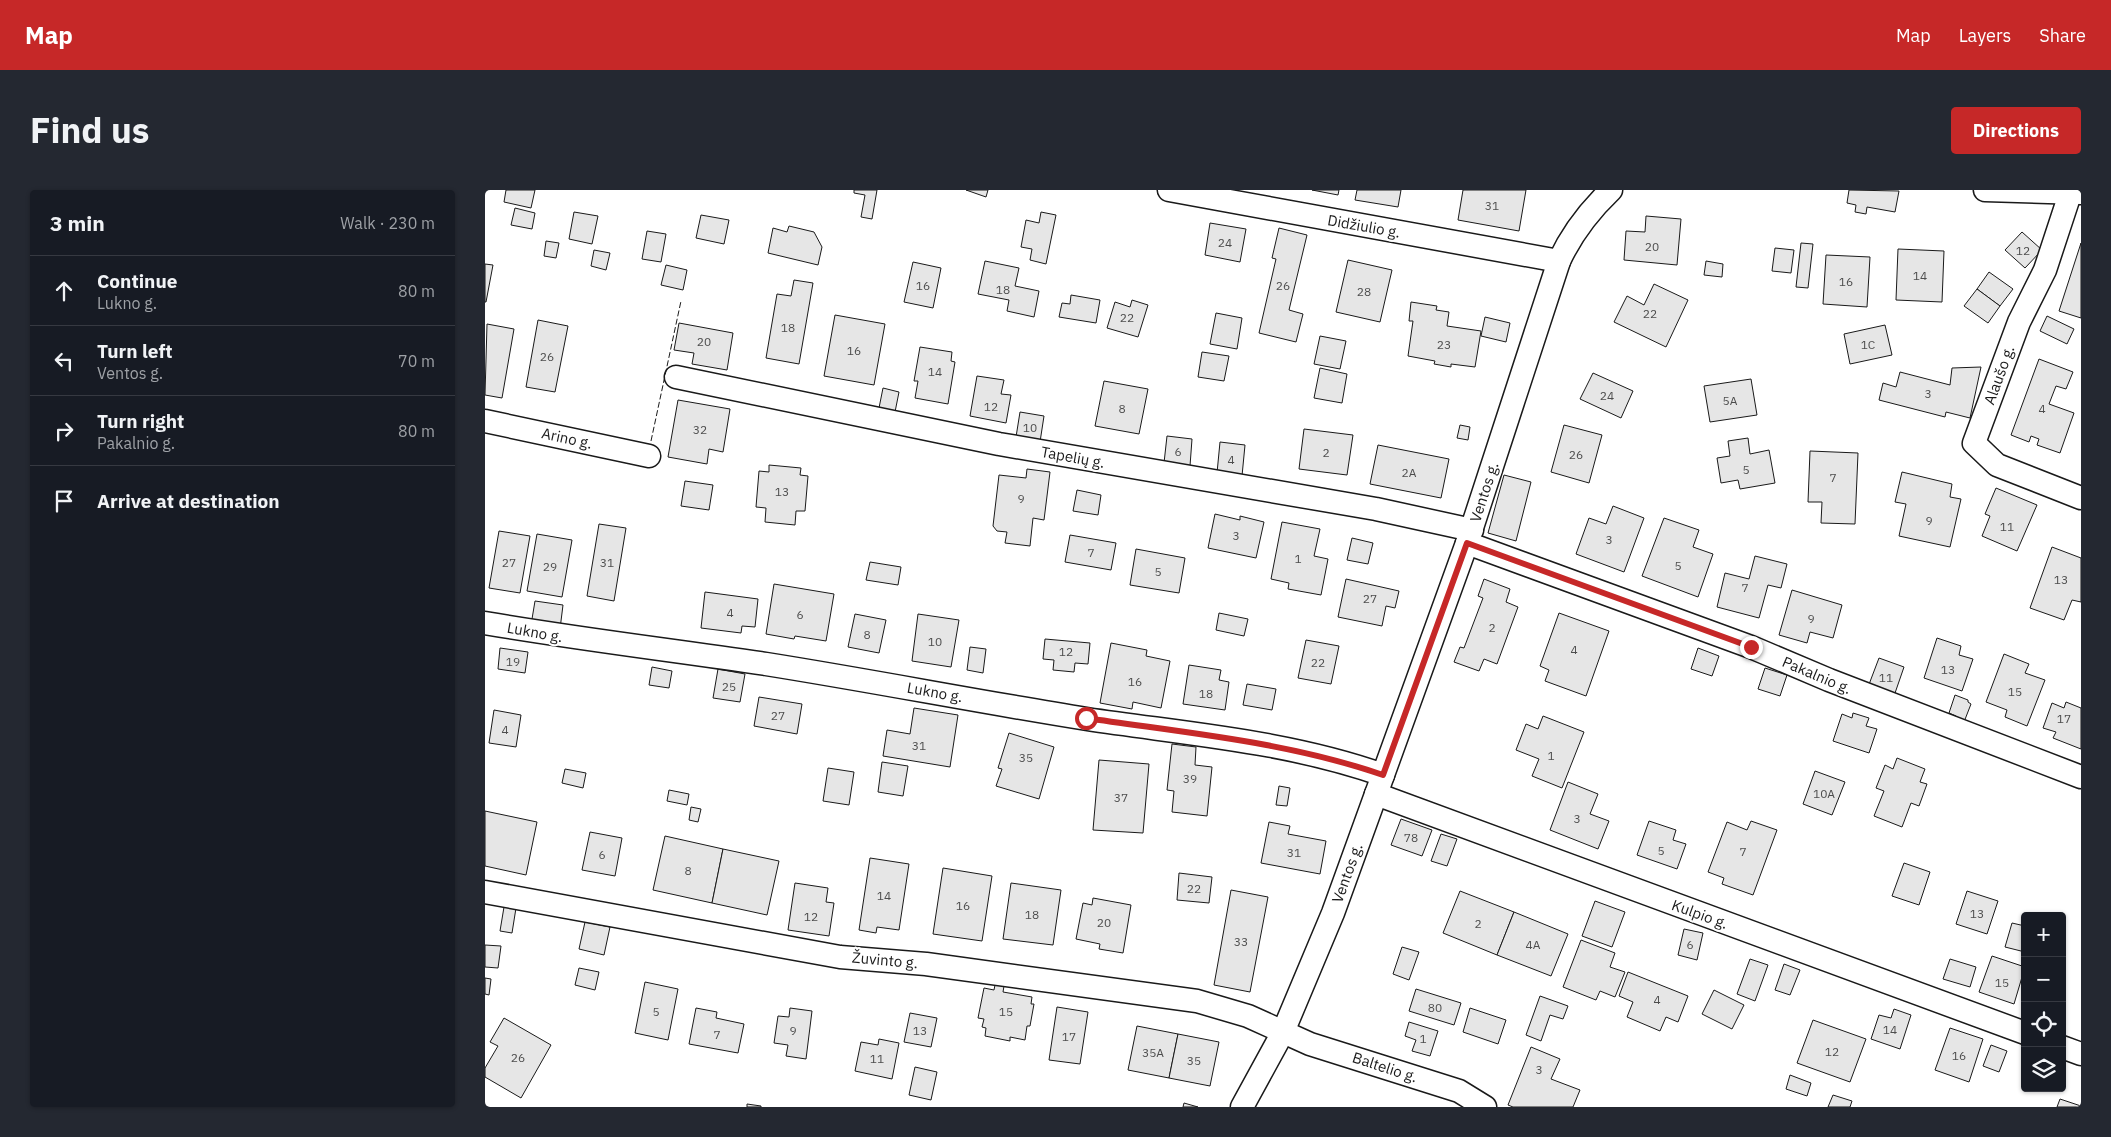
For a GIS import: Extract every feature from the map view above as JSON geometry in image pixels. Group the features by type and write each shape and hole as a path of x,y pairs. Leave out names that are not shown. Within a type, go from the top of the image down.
{"street":[{"name":"Didžiulio g.","path":"1169,190 1559,261"},
{"name":"Ventos g.","path":"1242,1107 1283,1032 1333,914 1470,537 1559,261 1571,236 1581,222 1611,190"},
{"path":"1985,190 2075,194"},
{"name":"Alaušo g.","path":"2075,194 2045,270 2019,322 1974,443 1997,465 2081,498"},
{"name":"Tapelių g.","path":"676,376 999,444 1376,509 1470,537"},
{"name":"Arino g.","path":"485,421 649,456"},
{"name":"Pakalnio g.","path":"1470,537 1751,647 1829,680 2081,777"},
{"name":"Lukno g.","path":"485,623 582,640 722,658 1086,718 1273,746 1338,759 1380,785"},
{"name":"Kulpio g.","path":"1380,785 2021,1031"},
{"name":"Žuvinto g.","path":"485,892 839,957 926,964 1197,1001 1248,1016 1283,1032"},
{"name":"Baltelio g.","path":"1283,1032 1310,1044 1459,1091 1485,1107"},
{"path":"2066,1048 2081,1054"}],"building":[{"path":"506,190 535,190 531,208 504,202"},
{"path":"854,190 877,190 872,219 861,217 865,195 854,193"},
{"path":"966,190 988,190 986,197"},
{"path":"1312,190 1339,190 1338,195"},
{"path":"1357,190 1401,190 1398,207 1355,200"},
{"path":"1463,190 1526,190 1519,231 1458,220"},
{"path":"1849,190 1899,191 1895,212 1867,207 1866,214 1855,212 1856,205 1847,203"},
{"path":"515,208 535,213 532,229 511,225"},
{"path":"574,212 598,216 592,244 569,239"},
{"path":"1041,212 1056,215 1046,264 1030,260 1032,249 1021,247 1026,220 1039,223"},
{"path":"701,215 729,220 724,244 696,238"},
{"path":"1646,216 1681,219 1677,265 1624,260 1626,231 1645,232"},
{"path":"1210,223 1246,229 1240,262 1205,255"},
{"path":"789,226 814,232 822,247 818,265 768,253 773,228 787,232"},
{"path":"1279,228 1307,235 1289,310 1303,314 1296,342 1259,333 1276,259 1272,258"},
{"path":"647,231 666,234 661,262 642,259"},
{"path":"2022,232 2042,250 2025,268 2005,250"},
{"path":"546,241 559,243 556,258 544,256"},
{"path":"1801,243 1813,244 1808,288 1796,287"},
{"path":"2081,243 2081,318 2059,311"},
{"path":"1775,248 1794,250 1791,273 1772,271"},
{"path":"1898,249 1944,251 1942,302 1896,300"},
{"path":"594,250 610,253 606,270 591,266"},
{"path":"1826,255 1870,257 1867,307 1823,304"},
{"path":"1348,260 1392,270 1380,322 1336,312"},
{"path":"985,261 1019,268 1015,286 1039,291 1034,317 1007,311 1009,300 978,294"},
{"path":"1706,261 1723,264 1722,277 1704,275"},
{"path":"913,262 941,268 933,308 904,302"},
{"path":"485,264 493,265 486,302 485,302"},
{"path":"666,265 687,270 683,290 661,285"},
{"path":"1989,272 2013,289 2000,306 1977,289"},
{"path":"794,280 813,283 799,364 766,358 777,294 791,296"},
{"path":"1654,284 1688,300 1666,347 1614,322 1627,296 1644,305"},
{"path":"1977,289 2000,306 1988,323 1964,306"},
{"path":"1071,295 1100,300 1096,323 1059,317 1062,303 1070,304"},
{"path":"1132,300 1148,305 1138,337 1107,328 1115,302 1130,307"},
{"path":"1411,302 1437,306 1436,310 1449,312 1447,326 1481,331 1475,367 1451,364 1451,367 1434,364 1435,361 1408,356 1413,321 1409,321"},
{"path":"1216,313 1242,318 1237,349 1210,344"},
{"path":"835,315 885,324 874,385 824,376"},
{"path":"2047,316 2074,329 2067,344 2040,331"},
{"path":"1485,317 1510,323 1506,342 1481,336"},
{"path":"538,320 568,326 555,392 526,387"},
{"path":"679,323 733,333 727,370 692,364 694,353 674,350"},
{"path":"487,324 514,329 502,398 485,395"},
{"path":"1885,325 1892,355 1850,364 1844,334"},
{"path":"1320,336 1346,341 1340,369 1314,364"},
{"path":"920,347 952,352 951,361 955,362 948,404 915,398 918,381 914,381"},
{"path":"1202,352 1229,356 1224,381 1198,377"},
{"path":"2039,359 2073,372 2066,389 2056,386 2049,404 2074,413 2060,453 2037,445 2039,439 2031,436 2029,442 2011,435"},
{"path":"1981,367 1970,418 1946,412 1945,417 1879,400 1883,383 1896,387 1900,372 1950,385 1952,368"},
{"path":"1320,368 1347,374 1342,403 1314,398"},
{"path":"1593,373 1633,391 1621,418 1580,399"},
{"path":"977,376 1004,380 1001,394 1011,395 1006,423 970,416"},
{"path":"1751,379 1757,415 1710,422 1704,386"},
{"path":"1104,381 1148,389 1139,434 1095,426"},
{"path":"883,388 899,392 895,412 879,408"},
{"path":"678,400 730,409 723,452 709,449 707,464 668,457"},
{"path":"1020,412 1044,416 1040,442 1016,437"},
{"path":"1460,425 1470,427 1468,440 1457,438"},
{"path":"1564,425 1602,435 1589,483 1551,472"},
{"path":"1304,429 1353,435 1347,475 1299,469"},
{"path":"1167,436 1192,439 1190,466 1164,463"},
{"path":"1748,438 1750,454 1769,450 1775,483 1740,489 1738,480 1721,483 1717,458 1730,456 1728,441"},
{"path":"1220,442 1245,445 1242,476 1217,473"},
{"path":"1378,445 1449,459 1441,498 1370,484"},
{"path":"1810,451 1858,453 1855,524 1821,523 1822,502 1808,502"},
{"path":"769,465 801,468 800,475 808,476 805,511 796,511 795,525 765,522 766,508 756,507 759,471 769,472"},
{"path":"1027,469 1050,472 1044,520 1033,518 1030,546 1005,543 1007,532 997,531 993,526 999,475 1026,478"},
{"path":"1902,472 1952,484 1950,497 1961,499 1950,547 1899,536 1906,504 1895,502"},
{"path":"1504,475 1531,482 1516,541 1488,533"},
{"path":"685,481 713,485 709,510 681,506"},
{"path":"1996,488 2037,505 2017,551 1982,536 1990,516 1985,514"},
{"path":"1077,490 1101,495 1098,515 1073,511"},
{"path":"1613,506 1644,518 1624,572 1576,554 1589,518 1606,524"},
{"path":"1215,514 1240,520 1240,516 1264,522 1256,558 1208,548"},
{"path":"1664,518 1699,530 1693,547 1713,554 1698,597 1642,576"},
{"path":"1282,522 1320,529 1314,556 1328,559 1321,595 1288,589 1289,583 1271,579"},
{"path":"599,524 626,528 614,601 587,596"},
{"path":"499,531 530,536 520,593 489,588"},
{"path":"537,534 572,540 562,597 527,591"},
{"path":"1070,535 1116,543 1111,570 1065,562"},
{"path":"1352,538 1373,543 1368,564 1347,560"},
{"path":"2052,547 2081,558 2081,602 2072,600 2064,620 2030,608"},
{"path":"1136,549 1185,558 1179,593 1130,585"},
{"path":"1755,556 1787,564 1781,588 1768,585 1759,618 1717,607 1725,573 1749,579"},
{"path":"870,562 901,567 898,585 866,580"},
{"path":"1346,579 1399,591 1395,608 1386,606 1382,626 1338,617"},
{"path":"1484,579 1510,589 1506,602 1518,607 1497,664 1484,659 1479,671 1454,662 1460,647 1464,648 1483,598 1478,596"},
{"path":"774,584 834,594 826,641 795,636 794,639 766,634"},
{"path":"1792,590 1842,605 1833,638 1810,632 1807,643 1779,635"},
{"path":"705,592 758,599 755,627 742,626 741,633 701,628"},
{"path":"535,601 563,605 560,629 531,625"},
{"path":"1219,613 1248,619 1244,636 1216,630"},
{"path":"1559,613 1609,631 1586,696 1545,681 1549,670 1540,666"},
{"path":"855,614 886,620 879,653 848,647"},
{"path":"918,614 959,620 951,667 912,661"},
{"path":"1937,638 1961,646 1959,655 1973,659 1962,691 1924,678"},
{"path":"1045,639 1090,643 1088,664 1075,663 1074,672 1053,670 1054,660 1043,659"},
{"path":"1306,640 1339,646 1331,684 1298,678"},
{"path":"1111,643 1147,650 1146,656 1170,661 1161,708 1133,702 1132,709 1100,703"},
{"path":"970,647 986,649 983,673 967,670"},
{"path":"500,648 528,652 525,673 498,669"},
{"path":"1698,648 1719,656 1712,676 1691,669"},
{"path":"2004,654 2029,664 2025,673 2045,680 2027,726 2005,717 2007,710 1986,702"},
{"path":"1879,658 1904,667 1894,696 1868,687"},
{"path":"1189,665 1221,670 1219,680 1229,682 1225,710 1183,704"},
{"path":"652,667 672,671 669,688 649,685"},
{"path":"1765,668 1787,675 1780,696 1758,689"},
{"path":"718,669 745,674 740,702 713,698"},
{"path":"1247,684 1276,689 1272,710 1243,705"},
{"path":"1955,695 1968,700 1971,704 1964,722 1955,719 1956,716 1949,713"},
{"path":"759,697 802,704 797,734 754,726"},
{"path":"2066,702 2081,708 2081,749 2053,738 2056,732 2043,728 2052,703 2064,708"},
{"path":"914,708 958,715 950,767 883,756 887,730 910,734"},
{"path":"494,710 521,715 516,747 489,743"},
{"path":"1853,713 1869,718 1866,726 1877,729 1869,753 1833,741 1842,714 1852,718"},
{"path":"1543,716 1584,732 1562,788 1532,776 1539,759 1516,750 1526,724 1538,729"},
{"path":"1009,733 1054,747 1039,799 996,786 1002,769 998,768"},
{"path":"1172,744 1196,747 1195,765 1212,767 1207,816 1172,812 1174,791 1167,790"},
{"path":"1897,758 1925,769 1920,782 1927,784 1919,806 1911,803 1902,827 1874,816 1884,791 1876,788 1885,765 1893,769"},
{"path":"1099,760 1149,764 1143,833 1093,830"},
{"path":"882,762 908,766 903,796 878,792"},
{"path":"828,768 854,772 849,805 823,801"},
{"path":"565,769 586,773 583,788 562,783"},
{"path":"1815,771 1845,782 1832,815 1803,804"},
{"path":"1568,782 1598,794 1590,814 1609,821 1598,849 1550,830"},
{"path":"1279,786 1290,788 1287,806 1276,805"},
{"path":"669,790 689,794 687,805 667,801"},
{"path":"691,807 701,809 698,822 689,820"},
{"path":"485,811 537,822 526,875 485,866"},
{"path":"1401,819 1432,830 1422,856 1391,845"},
{"path":"1649,821 1676,830 1673,840 1686,844 1677,869 1637,855"},
{"path":"1751,821 1777,830 1753,895 1722,884 1724,878 1708,872 1727,822 1747,830"},
{"path":"1269,822 1290,826 1288,834 1326,841 1320,874 1261,863"},
{"path":"590,832 622,838 615,876 582,870"},
{"path":"1441,834 1457,839 1447,866 1431,861"},
{"path":"665,836 723,849 712,903 653,890"},
{"path":"723,849 779,861 767,915 712,903"},
{"path":"870,858 909,864 899,930 877,927 876,933 859,930"},
{"path":"1904,863 1930,872 1919,905 1892,896"},
{"path":"943,868 992,876 982,941 933,934"},
{"path":"1179,873 1212,877 1209,903 1177,900"},
{"path":"795,883 828,888 826,902 834,903 829,936 788,930"},
{"path":"1011,883 1061,890 1053,945 1003,939"},
{"path":"1231,890 1268,897 1250,992 1214,985"},
{"path":"1460,891 1514,912 1497,955 1443,933"},
{"path":"1967,891 1998,901 1987,934 1956,924"},
{"path":"1093,898 1131,905 1123,953 1099,949 1100,944 1076,939 1083,903 1092,905"},
{"path":"1595,901 1625,912 1612,947 1582,936"},
{"path":"504,907 516,908 512,933 500,931"},
{"path":"1514,912 1568,934 1551,976 1497,955"},
{"path":"585,922 610,927 604,955 579,949"},
{"path":"2012,923 2021,925 2021,951 2005,947"},
{"path":"1684,929 1703,933 1697,960 1678,955"},
{"path":"1581,940 1615,953 1610,967 1625,972 1615,997 1600,991 1596,1000 1563,987"},
{"path":"485,945 501,946 498,968 485,967"},
{"path":"1402,947 1419,952 1409,980 1393,974"},
{"path":"1992,956 2021,966 2021,980 2014,1004 1979,992"},
{"path":"1750,959 1768,965 1755,1001 1737,994"},
{"path":"1950,959 1976,967 1970,987 1943,979"},
{"path":"1784,964 1800,970 1790,995 1775,990"},
{"path":"579,968 599,972 595,990 575,985"},
{"path":"1628,972 1688,996 1678,1022 1666,1017 1660,1031 1627,1017 1633,1002 1619,996"},
{"path":"485,978 491,979 489,995 485,994"},
{"path":"645,982 678,989 668,1040 635,1033"},
{"path":"995,985 1004,986 1003,992 1032,997 1031,1004 1034,1004 1025,1040 1010,1037 1010,1041 985,1036 986,1028 982,1027 984,1019 978,1018 984,988 994,990"},
{"path":"1416,989 1461,1003 1454,1025 1409,1011"},
{"path":"1714,990 1744,1005 1732,1029 1702,1014"},
{"path":"1540,996 1568,1006 1563,1019 1550,1015 1541,1041 1526,1035"},
{"path":"1057,1007 1088,1012 1080,1064 1049,1060"},
{"path":"696,1008 717,1012 716,1018 744,1024 738,1053 689,1044"},
{"path":"790,1008 812,1011 806,1059 786,1056 788,1045 774,1043 778,1016 789,1017"},
{"path":"1470,1008 1506,1020 1498,1044 1463,1032"},
{"path":"1894,1009 1911,1015 1900,1049 1871,1039 1879,1015 1891,1018"},
{"path":"910,1013 937,1018 931,1047 904,1042"},
{"path":"504,1018 551,1045 521,1098 485,1077 485,1068 498,1046 490,1042"},
{"path":"1813,1020 1866,1039 1850,1082 1797,1063"},
{"path":"1409,1022 1438,1031 1430,1056 1412,1051 1416,1040 1405,1036"},
{"path":"1137,1026 1178,1034 1169,1078 1128,1070"},
{"path":"1950,1028 1983,1039 1969,1082 1935,1070"},
{"path":"1178,1034 1219,1042 1210,1086 1169,1078"},
{"path":"879,1039 899,1043 892,1079 855,1071 861,1042 878,1045"},
{"path":"1991,1045 2007,1051 1999,1072 1983,1066"},
{"path":"1531,1047 1560,1059 1551,1079 1580,1090 1573,1107 1513,1107 1508,1105"},
{"path":"915,1067 937,1072 931,1100 909,1095"},
{"path":"1790,1075 1811,1083 1807,1096 1786,1089"},
{"path":"1833,1095 1852,1101 1850,1107 1828,1107"},
{"path":"2060,1099 2081,1106 2081,1107 2057,1107"},
{"path":"1184,1103 1198,1107 1183,1107"},
{"path":"747,1104 761,1106 761,1107 747,1107"}],"fence":[{"path":"651,441 681,301"}],"route":[{"path":"1086,718 1273,746 1338,759 1383,775 1467,543 1751,647"}]}
